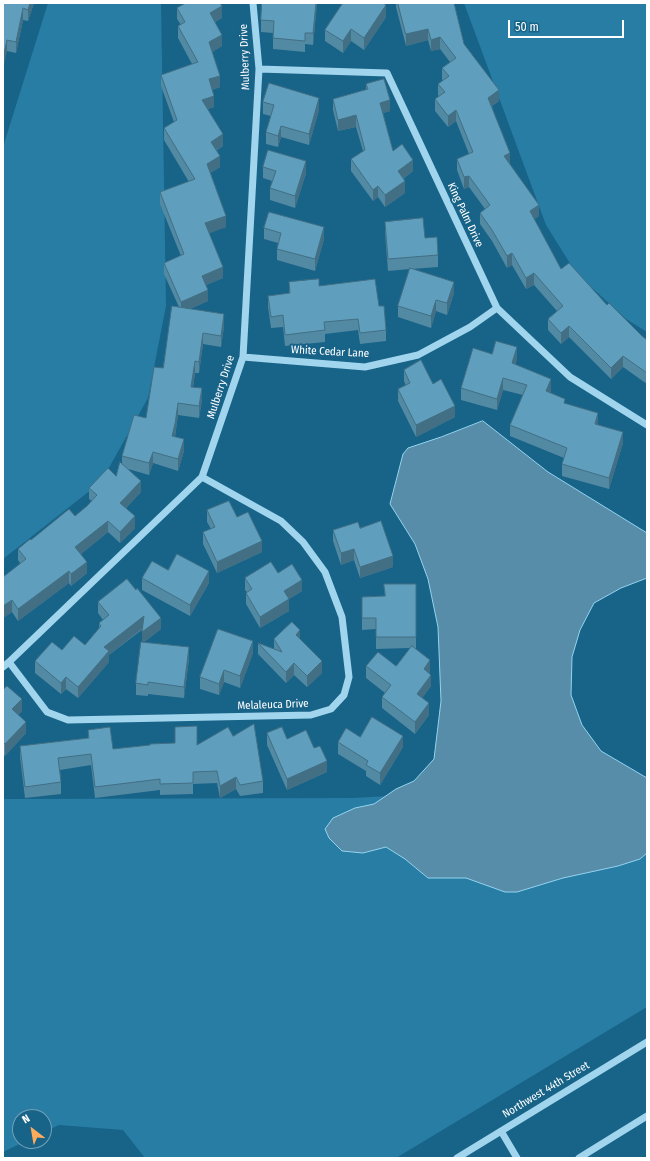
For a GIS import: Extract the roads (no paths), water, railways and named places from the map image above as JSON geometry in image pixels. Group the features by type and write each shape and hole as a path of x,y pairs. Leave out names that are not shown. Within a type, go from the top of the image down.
{"street":[{"name":"Mulberry Drive","path":"3,667 202,477 243,357 259,69 253,3"},
{"name":"King Palm Drive","path":"259,69 387,73 497,308 570,377 647,425"},
{"name":"White Cedar Lane","path":"243,357 365,367 418,355 470,327 497,308"},
{"name":"Melaleuca Drive","path":"9,662 47,712 68,720 311,715 331,710 344,695 349,677 342,617 325,572 303,542 281,521 202,477"},
{"name":"Northwest 44th Street","path":"457,1158 647,1042"},
{"path":"579,1158 647,1116"},
{"path":"501,1131 517,1158"}]}
